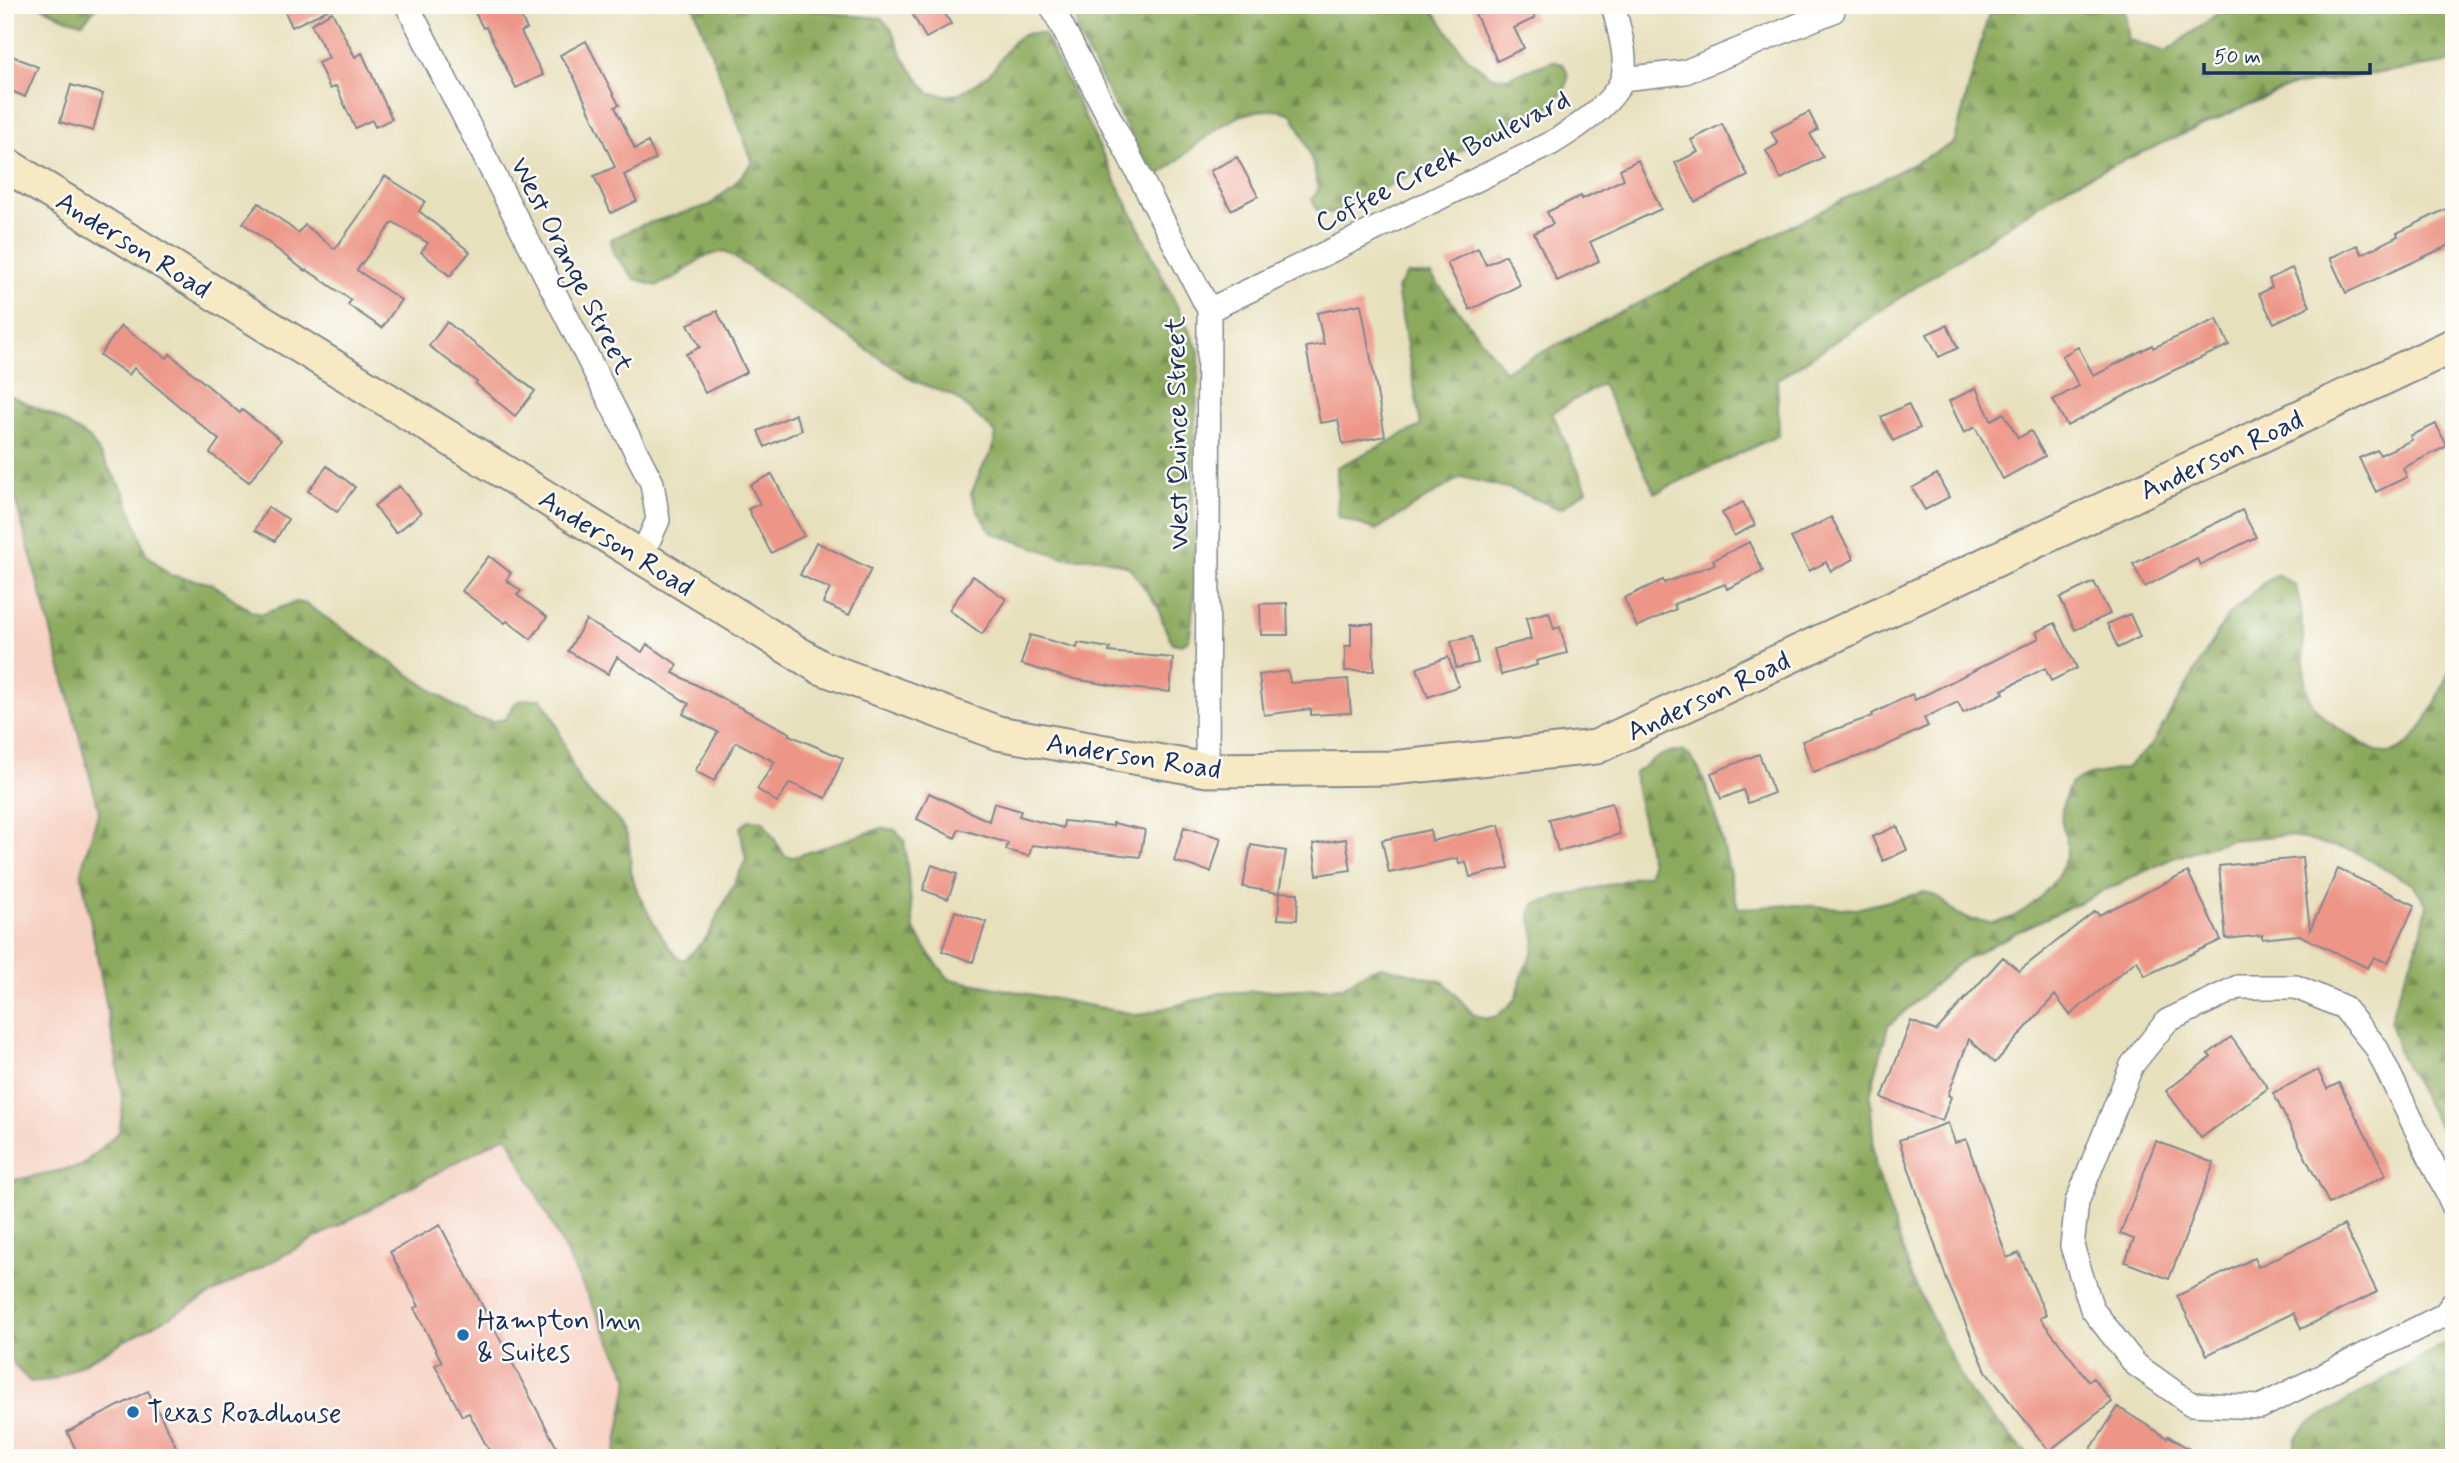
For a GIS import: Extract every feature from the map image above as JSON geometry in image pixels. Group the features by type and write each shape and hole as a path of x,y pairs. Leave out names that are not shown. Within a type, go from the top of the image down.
{"street":[{"name":"West Orange Street","path":"407,5 652,483 658,520 641,557"},
{"name":"West Quince Street","path":"1051,5 1209,310 1207,770"},
{"path":"1613,5 1623,43 1622,79 1685,72 1832,10"},
{"name":"Coffee Creek Boulevard","path":"1209,310 1550,144 1580,126 1604,104 1622,79"},
{"name":"Anderson Road","path":"5,164 820,667 998,733 1207,770 1392,768 1596,747 2454,345"},
{"path":"2454,1207 2376,1047 2343,1007 2296,986 2238,987 2167,1021 2132,1065 2077,1202 2071,1246 2092,1309 2135,1364 2191,1404 2260,1407 2444,1315 2454,1302"}],"shaded area":[{"path":"5,460 99,810 81,871 123,1106 119,1132 81,1166 5,1182"},
{"path":"507,1135 629,1378 614,1458 5,1458 5,1345 15,1366 52,1380"}],"green space":[{"path":"38,5 99,5 82,23"},
{"path":"693,5 804,5 841,15 881,18 891,29 904,59 929,93 943,95 954,95 974,85 996,66 1017,39 1033,33 1044,34 1199,351 1193,460 1194,594 1189,639 1182,645 1173,643 1158,607 1129,567 1102,558 1066,558 992,533 976,508 971,494 993,449 996,433 954,396 912,380 725,251 703,257 675,278 656,286 635,279 613,253 611,239 642,225 710,205 753,163"},
{"path":"1085,5 1429,5 1468,59 1492,77 1506,78 1553,61 1563,64 1568,77 1562,93 1548,108 1334,212 1322,214 1316,209 1312,199 1318,191 1312,161 1292,114 1272,110 1236,118 1219,128 1157,177 1151,174 1080,39 1076,17"},
{"path":"1991,5 2124,5 2129,40 2166,52 2229,5 2454,5 2454,62 2291,86 2069,185 1777,380 1779,435 1655,493 1602,384 1552,413 1587,490 1560,509 1511,489 1461,477 1376,530 1338,517 1337,467 1421,426 1397,289 1407,274 1431,275 1505,371 1954,143"},
{"path":"5,393 56,417 90,439 125,493 146,554 170,575 213,584 252,612 263,614 296,602 306,604 473,718 493,721 506,719 515,703 542,699 554,719 580,782 615,817 626,833 635,885 660,932 680,959 686,959 707,937 746,860 740,828 749,820 763,821 785,856 794,857 882,828 895,830 904,840 914,929 949,979 1140,1015 1220,993 1343,987 1369,970 1381,966 1444,982 1473,1014 1485,1019 1497,1016 1516,999 1523,972 1533,952 1535,936 1530,915 1534,904 1649,874 1651,863 1635,773 1657,757 1677,751 1692,759 1710,797 1738,908 1796,905 1856,909 1925,892 1933,894 1966,918 1990,922 2007,919 2030,906 2041,896 2051,885 2064,862 2067,850 2062,813 2071,783 2090,775 2126,768 2151,746 2227,617 2262,584 2278,575 2295,585 2298,594 2303,624 2305,681 2310,699 2318,712 2329,722 2373,750 2389,753 2401,749 2421,729 2437,700 2454,659 2454,1154 2400,1055 2390,1022 2397,996 2420,939 2427,905 2413,885 2353,851 2287,835 2229,840 2173,858 1960,962 1888,1026 1870,1095 1875,1164 1912,1278 1969,1393 2031,1458 614,1458 629,1378 507,1135 52,1380 30,1382 15,1366 5,1345 5,1182 81,1166 119,1132 123,1106 81,871 99,810 5,460"},
{"path":"2454,1338 2454,1458 2295,1458 2295,1440 2308,1424"}],"building":[{"path":"282,5 338,5 292,27"},
{"path":"471,5 515,5 527,29 521,32 543,75 516,88 486,27 483,28"},
{"path":"907,5 940,5 951,24 926,38"},
{"path":"1471,5 1529,5 1535,18 1514,28 1524,48 1497,61"},
{"path":"332,12 355,57 362,53 392,119 375,127 372,120 355,128 336,86 330,89 318,63 329,58 311,24"},
{"path":"586,41 619,105 615,107 635,149 648,142 656,159 624,175 637,201 611,213 594,176 615,167 574,77 560,55"},
{"path":"5,53 38,67 25,97 5,88"},
{"path":"71,85 103,94 93,131 60,122"},
{"path":"1809,112 1818,130 1810,134 1823,157 1781,179 1766,151 1778,144 1771,132"},
{"path":"1722,124 1748,176 1695,202 1675,163 1698,152 1691,140"},
{"path":"1237,157 1258,196 1231,210 1210,171"},
{"path":"1638,160 1661,209 1590,242 1599,261 1557,281 1534,233 1553,224 1547,212 1624,179 1620,169"},
{"path":"385,176 425,201 419,211 470,252 450,276 421,252 428,243 393,222 357,270 401,300 382,328 348,305 351,300 305,271 243,223 259,203 298,233 305,225 335,249"},
{"path":"2448,208 2454,221 2454,243 2346,293 2330,258 2357,245 2362,254"},
{"path":"1478,248 1486,265 1506,255 1520,285 1470,310 1447,263"},
{"path":"2292,268 2310,306 2274,323 2259,294 2272,287 2269,279"},
{"path":"1361,304 1385,436 1343,444 1338,420 1320,423 1306,347 1324,344 1317,313"},
{"path":"717,311 747,372 705,393 686,354 700,347 688,324"},
{"path":"2217,319 2229,345 2166,374 2067,426 2053,400 2079,386 2062,356 2078,347 2094,376 2152,345 2153,348"},
{"path":"447,322 535,391 515,416 476,384 477,382 429,346"},
{"path":"1947,325 1958,348 1939,357 1927,334"},
{"path":"121,326 167,358 170,354 240,413 242,410 281,440 249,482 210,453 219,440 134,368 129,375 100,355"},
{"path":"1976,388 1991,420 2004,413 2018,438 2031,431 2045,456 2003,479 1975,427 1964,433 1949,401"},
{"path":"1908,404 1920,428 1893,441 1881,417"},
{"path":"795,414 802,430 765,447 758,431"},
{"path":"2436,424 2447,446 2403,468 2407,477 2376,492 2359,458 2377,450 2380,455 2412,440 2410,436"},
{"path":"327,466 355,487 337,512 308,491"},
{"path":"772,474 804,536 771,553 748,509 760,504 750,485"},
{"path":"1937,474 1949,497 1925,510 1912,488"},
{"path":"399,486 421,513 396,533 374,506"},
{"path":"1743,502 1755,525 1734,536 1722,513"},
{"path":"268,507 288,519 275,541 255,530"},
{"path":"2242,510 2256,537 2200,565 2197,559 2145,587 2133,564"},
{"path":"1831,517 1854,559 1831,571 1826,562 1809,571 1791,538"},
{"path":"816,542 871,569 849,615 823,603 830,589 800,575"},
{"path":"1749,542 1763,571 1727,589 1725,584 1674,604 1676,609 1637,627 1624,598 1663,580 1664,583 1715,564 1713,560"},
{"path":"489,556 511,573 506,580 521,591 517,595 547,617 531,639 462,591"},
{"path":"973,576 1006,599 982,634 949,610"},
{"path":"2094,582 2110,614 2075,630 2060,598"},
{"path":"1287,603 1288,635 1261,635 1260,604"},
{"path":"1549,612 1554,629 1560,627 1567,653 1536,661 1537,665 1501,675 1494,649 1531,639 1526,618"},
{"path":"2130,614 2140,637 2118,648 2107,624"},
{"path":"586,620 642,652 647,644 678,665 673,673 790,733 789,735 843,758 826,798 790,783 777,802 757,789 775,762 736,742 714,781 695,771 718,732 683,714 689,704 617,657 608,674 568,651"},
{"path":"2055,623 2077,668 2051,681 2045,668 2002,690 2004,693 1963,713 1958,702 1924,718 1928,726 1877,750 1813,772 1802,741 1873,716 1872,714 1912,694 1915,700 2039,638 2036,632"},
{"path":"1351,624 1373,624 1374,671 1345,671 1345,646 1351,646"},
{"path":"1030,635 1077,648 1078,643 1110,648 1109,652 1173,658 1170,692 1068,678 1021,664"},
{"path":"1472,637 1478,663 1456,668 1451,641"},
{"path":"1448,657 1459,686 1428,697 1417,668"},
{"path":"1288,671 1290,683 1348,679 1351,713 1311,715 1311,709 1264,715 1259,675"},
{"path":"1759,754 1774,793 1748,803 1743,790 1721,799 1711,773"},
{"path":"929,793 989,821 994,803 1021,811 1019,816 1063,828 1064,821 1113,826 1113,823 1145,830 1140,857 1032,845 1029,856 1006,850 1008,843 959,829 955,838 917,819"},
{"path":"1612,803 1620,834 1558,851 1549,819"},
{"path":"1499,825 1509,868 1470,877 1466,862 1459,864 1458,858 1389,873 1382,840 1430,830 1432,841"},
{"path":"1897,826 1907,850 1883,861 1872,837"},
{"path":"1184,827 1221,838 1211,872 1174,861"},
{"path":"1346,839 1351,870 1317,875 1313,844"},
{"path":"1251,845 1286,851 1279,893 1243,887"},
{"path":"2302,858 2310,930 2338,869 2415,905 2388,963 2374,957 2368,968 2299,935 2226,939 2219,866"},
{"path":"932,865 957,874 948,899 923,890"},
{"path":"2188,872 2221,940 2145,976 2137,960 2070,1015 2055,995 1995,1063 1969,1039 1948,1095 1951,1097 1942,1121 1882,1098 1911,1021 1936,1031 2003,957 2019,971 2095,911 2099,915"},
{"path":"1280,892 1298,893 1297,920 1278,919"},
{"path":"955,911 986,922 973,962 942,951"},
{"path":"2231,1037 2268,1088 2201,1138 2166,1091 2211,1057 2208,1054"},
{"path":"2318,1070 2327,1089 2339,1083 2386,1175 2329,1204 2273,1093"},
{"path":"1948,1123 1955,1143 1966,1139 2007,1258 2019,1253 2046,1315 2040,1318 2089,1381 2093,1378 2112,1402 2049,1451 1986,1371 1948,1283 1899,1140"},
{"path":"2156,1141 2214,1163 2169,1279 2125,1262 2134,1239 2120,1234"},
{"name":"Hampton Inn & Suites","path":"440,1225 557,1448 550,1451 554,1458 493,1458 469,1413 462,1416 435,1365 442,1362 414,1308 419,1306 390,1252"},
{"path":"2344,1225 2377,1292 2301,1329 2293,1313 2207,1355 2177,1296 2254,1258 2258,1267"},
{"name":"Texas Roadhouse","path":"148,1391 182,1458 80,1458 67,1432"},
{"path":"2118,1407 2167,1438 2168,1436 2203,1458 2085,1458"}],"place":[{"name":"Hampton Inn & Suites","path":"463,1335"},
{"name":"Texas Roadhouse","path":"133,1412"}]}
